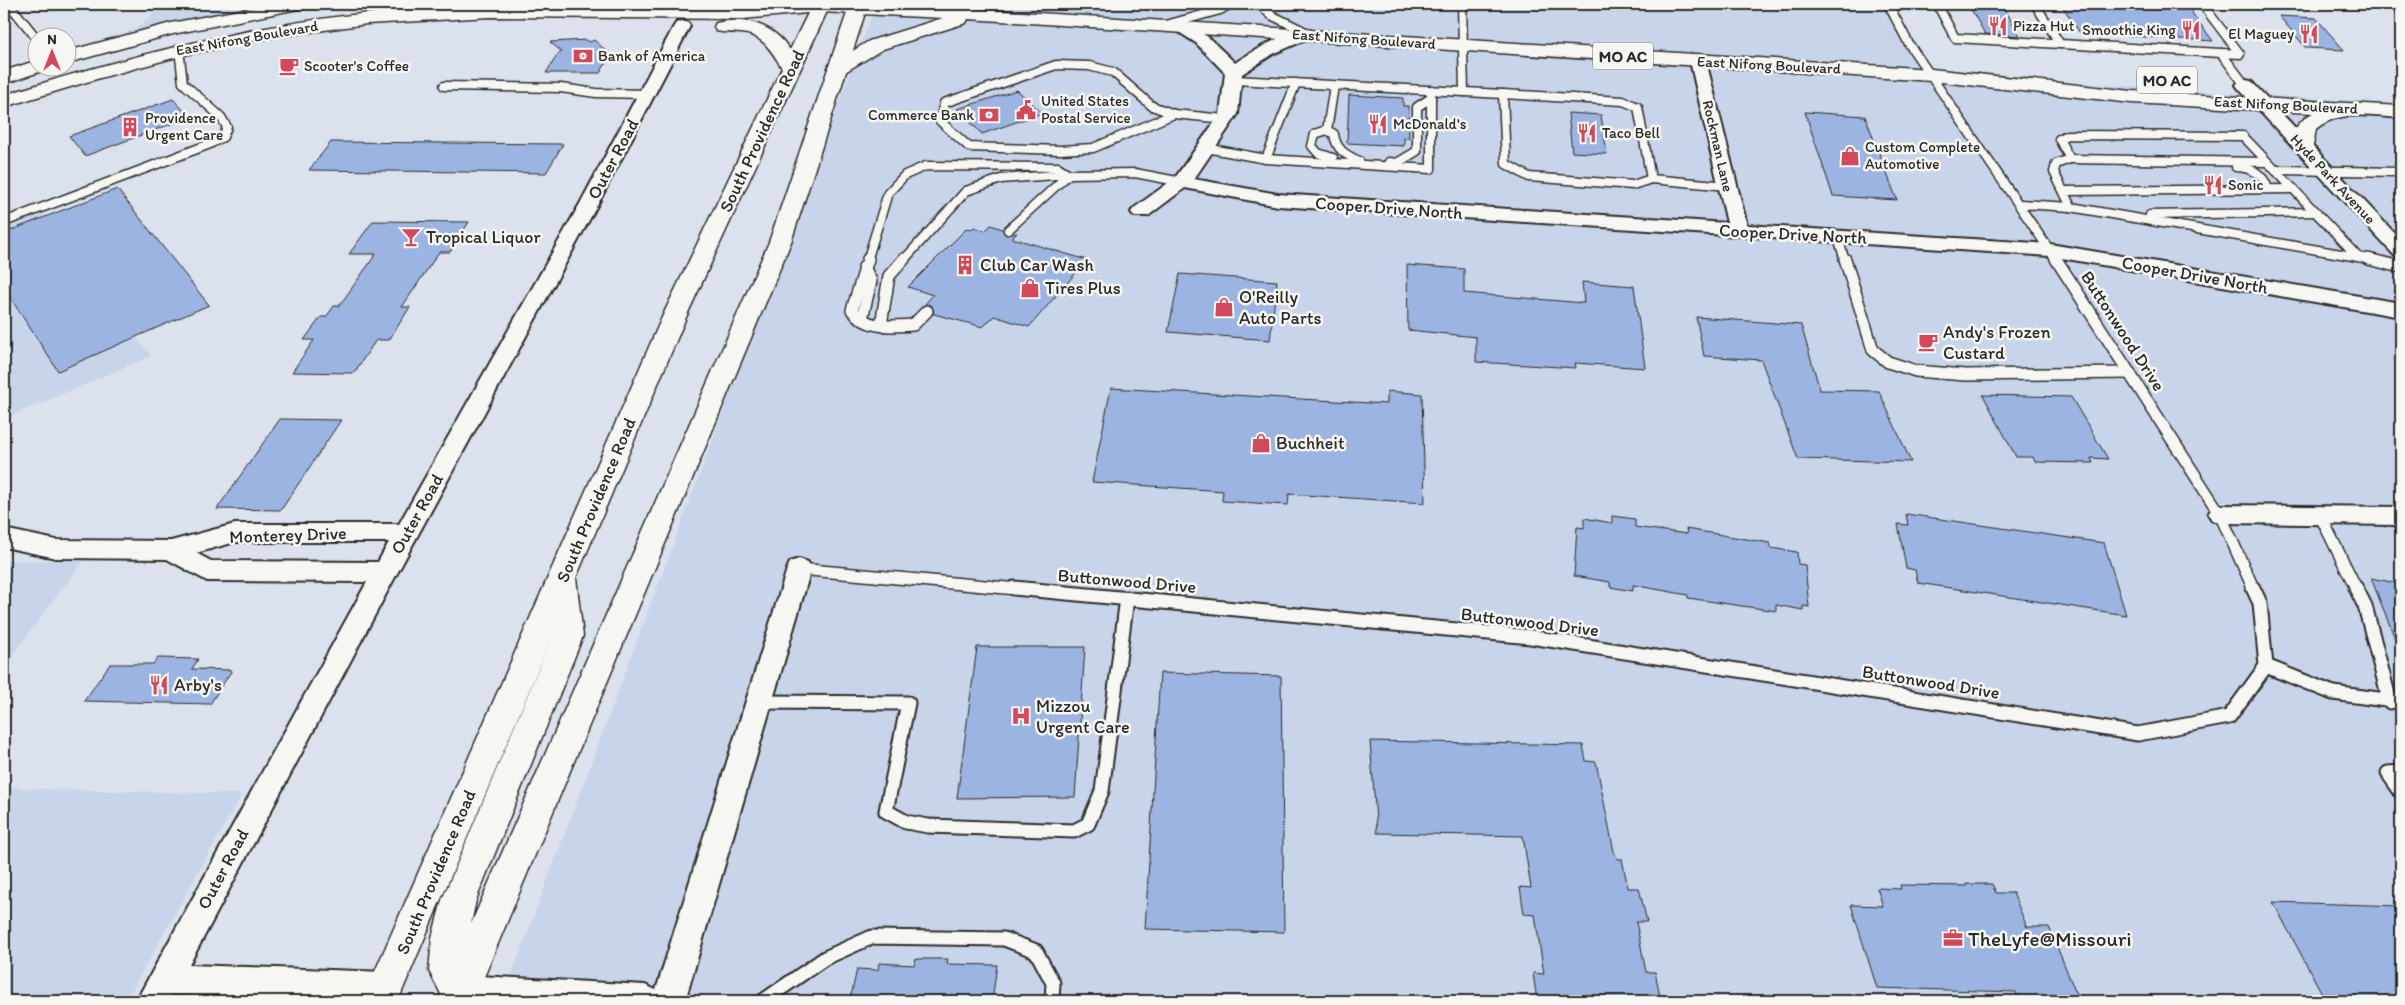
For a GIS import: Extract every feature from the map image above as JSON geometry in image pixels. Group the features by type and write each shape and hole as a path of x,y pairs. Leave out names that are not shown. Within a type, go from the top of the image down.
{"main road":[{"path":"179,50 192,37 257,21 294,4"},
{"name":"East Nifong Boulevard","path":"78,54 171,29 294,4"},
{"path":"278,30 323,13 367,4"},
{"path":"951,4 974,14"},
{"name":"East Nifong Boulevard","path":"4,101 70,79 179,50 278,30 444,8 748,13 805,5 859,6 1932,75 2132,97 2401,112"},
{"name":"South Providence Road","path":"390,997 562,577 675,315 791,67 805,5"},
{"path":"458,996 780,242 859,6"},
{"path":"561,11 605,25 752,27 769,35 780,47 791,67"},
{"path":"838,68 876,45 974,14"},
{"path":"4,78 28,70"},
{"name":"East Nifong Boulevard","path":"1932,75 2020,72 2401,95"},
{"path":"4,91 40,78"},
{"path":"2303,146 2302,134 2307,126 2314,121 2355,109"},
{"path":"458,996 446,971 450,938 459,900 568,636 562,577"}],"street":[{"name":"Outer Road","path":"158,990 406,533 648,94 682,26"},
{"path":"1173,26 1219,54 1235,76"},
{"path":"1141,212 1182,182 1229,114 1235,76 1253,57 1270,48 1309,35"},
{"name":"Rockman Lane","path":"1698,61 1738,231"},
{"name":"Hyde Park Avenue","path":"2245,85 2264,103 2401,251"},
{"name":"Cooper Drive North","path":"1182,182 1278,200 1313,203 2050,250 2401,310"},
{"path":"2220,514 2401,516"},
{"name":"Monterey Drive","path":"4,538 56,549 171,550 235,533 406,533"},
{"name":"Monterey Drive","path":"171,550 207,571 385,572"},
{"path":"669,1001 799,569"},
{"path":"158,990 390,997"},
{"path":"458,996 645,1001"}],"lane":[{"path":"10,4 29,28"},
{"path":"1173,26 1220,10 1230,4"},
{"path":"1259,4 1271,15 1309,35"},
{"path":"1462,4 1464,92"},
{"name":"Buttonwood Drive","path":"799,569 1531,637 1752,670 2138,734 2229,717 2266,666 2260,603 2220,514 2020,204 1909,44 1888,4"},
{"path":"1937,4 1955,38 2240,54 2202,4"},
{"path":"2035,4 2060,44"},
{"path":"2392,4 2401,11"},
{"path":"4,222 202,147 223,137 227,127 221,117 183,84 179,50"},
{"path":"2221,53 2245,85"},
{"path":"1174,114 1093,148 1060,150 969,147 940,121 944,104 1056,65 1090,66 1113,72 1152,106 1174,114 1226,119"},
{"path":"1235,76 1431,94 1464,92 1622,101 1638,107 1651,179"},
{"path":"1266,159 1296,83"},
{"path":"444,86 561,88 596,93 648,94"},
{"path":"1327,130 1334,86"},
{"path":"1206,148 1266,159 1431,170 1431,94"},
{"path":"1359,161 1340,152 1334,145 1334,134 1327,130 1315,134 1312,146 1318,154 1359,161 1397,162 1417,151 1417,107 1431,94"},
{"path":"1503,94 1506,164 1529,177 1633,186 1651,179 1728,186"},
{"path":"2070,159 2059,139 2066,135 2243,136 2358,257"},
{"path":"2071,207 2054,172 2056,164 2070,159 2266,162"},
{"path":"2115,160 2132,166 2243,167 2253,170 2264,177 2268,189"},
{"path":"927,311 913,324 881,325 872,324 862,319 871,281 864,267 888,193 905,175 926,166 1058,167 1069,174"},
{"path":"2276,170 2401,172"},
{"path":"881,325 889,276 966,191 1001,179 1069,174 1135,173 1182,182"},
{"path":"1008,230 1069,174"},
{"path":"2064,191 2294,189"},
{"path":"2020,204 2071,207 2126,215 2358,257 2401,267"},
{"path":"2126,215 2316,212"},
{"path":"1838,237 1873,350 1888,362 1916,371 1965,375 2130,373"},
{"path":"2266,666 2333,693 2396,702 2366,606 2320,515"},
{"path":"759,702 908,703 886,811 909,824 1050,832 1074,831 1088,824 1102,791 1127,598"},
{"path":"2401,772 2388,773 2401,792"},
{"path":"763,1001 781,991 825,958 872,937 1004,939 1036,951 1053,983 1052,1001"}],"shaded area":[{"path":"164,4 277,4 133,32"},
{"path":"876,4 1887,4 1928,73 2401,104 2401,1001 502,1001"},
{"path":"40,211 151,356 4,419 4,225"},
{"path":"4,560 83,561 4,666"},
{"path":"4,788 242,794 126,1001 4,1001"}],"building":[{"name":"Pizza Hut","path":"1968,4 2002,4 2020,36 1985,34"},
{"path":"2061,4 2186,5 2213,41 2080,33"},
{"name":"El Maguey","path":"2279,16 2316,18 2344,50 2306,48"},
{"name":"Bank of America","path":"587,40 590,42 594,40 611,55 600,73 546,73 558,54 562,52 550,42"},
{"name":"Commerce Bank","path":"1017,90 1042,113 982,134 957,109"},
{"name":"McDonald's","path":"1349,95 1403,98 1403,106 1408,106 1409,138 1404,138 1404,146 1347,143"},
{"name":"Providence Urgent Care","path":"173,99 190,117 85,156 69,136"},
{"name":"Custom Complete Automotive","path":"1805,112 1865,116 1897,200 1833,196"},
{"name":"Taco Bell","path":"1568,113 1601,115 1607,154 1572,152"},
{"path":"331,142 563,144 546,173 309,170"},
{"path":"117,189 209,305 58,371 4,288 4,233"},
{"path":"373,221 469,222 450,252 439,252 402,307 410,307 389,340 376,340 354,373 292,372 314,340 304,340 321,317 326,317 334,306 339,306 376,254 349,254"},
{"path":"991,225 1002,229 1006,235 1017,233 1012,238 1087,260 1029,327 994,316 983,327 934,314 932,306 925,304 933,295 908,287 967,228 972,229 974,227 985,231"},
{"path":"1407,265 1464,269 1464,293 1584,303 1582,282 1634,286 1645,368 1575,363 1576,368 1476,362 1476,337 1408,330"},
{"name":"O'Reilly Auto Parts","path":"1180,274 1277,281 1270,340 1168,332"},
{"path":"1696,317 1801,325 1820,390 1879,391 1911,462 1798,459 1761,360 1704,356"},
{"name":"Buchheit","path":"1111,388 1387,404 1387,391 1422,394 1425,503 1289,494 1288,505 1222,501 1223,491 1092,482"},
{"path":"1983,395 2071,397 2108,459 2091,458 2093,463 2035,462 2033,457 2016,457"},
{"path":"280,419 341,420 281,510 217,509"},
{"path":"1906,514 2104,543 2126,615 1918,583 1915,570 1906,568 1898,524 1908,525"},
{"path":"1612,516 1635,519 1635,527 1687,534 1686,529 1770,543 1771,548 1797,552 1798,564 1805,565 1809,607 1803,606 1803,610 1776,605 1776,611 1688,598 1688,595 1633,585 1633,591 1610,587 1610,582 1574,576 1577,527 1584,528 1584,518 1612,523"},
{"path":"2371,578 2401,584 2401,651 2400,651"},
{"path":"977,647 1085,647 1075,797 957,798"},
{"name":"Arby's","path":"158,658 198,659 192,669 232,670 210,704 84,701 110,664 153,664"},
{"path":"1160,673 1281,676 1284,932 1145,929"},
{"path":"1370,741 1583,745 1586,761 1596,762 1614,852 1618,859 1622,859 1628,888 1639,888 1647,922 1636,922 1646,972 1655,972 1661,1001 1537,1001 1533,973 1544,974 1535,915 1524,914 1520,887 1531,888 1523,836 1377,833"},
{"path":"1966,884 1992,884 1996,893 2013,893 2027,927 2049,927 2077,996 2050,995 2052,1001 2019,1001 2016,992 1877,988 1851,905 1883,906 1877,888 1901,889 1900,885 1967,886"},
{"path":"2273,902 2401,906 2401,1001 2326,1001"},
{"path":"916,959 948,959 947,964 997,965 992,1001 850,1001 857,969 878,970 879,963 914,965"}],"place":[{"name":"Pizza Hut","path":"1998,26"},
{"name":"Smoothie King","path":"2191,30"},
{"name":"El Maguey","path":"2309,34"},
{"name":"Bank of America","path":"583,56"},
{"name":"Scooter's Coffee","path":"289,66"},
{"name":"United States Postal Service","path":"1026,110"},
{"name":"Commerce Bank","path":"989,115"},
{"name":"McDonald's","path":"1378,124"},
{"name":"Providence Urgent Care","path":"130,127"},
{"name":"Taco Bell","path":"1587,133"},
{"name":"Custom Complete Automotive","path":"1850,156"},
{"name":"Sonic","path":"2213,185"},
{"name":"Tropical Liquor","path":"411,237"},
{"name":"Club Car Wash","path":"965,265"},
{"name":"Tires Plus","path":"1030,288"},
{"name":"O'Reilly Auto Parts","path":"1224,307"},
{"name":"Andy's Frozen Custard","path":"1928,342"},
{"name":"Buchheit","path":"1261,443"},
{"name":"Arby's","path":"159,685"},
{"name":"Mizzou Urgent Care","path":"1021,716"},
{"name":"TheLyfe@Missouri","path":"1953,938"}]}
